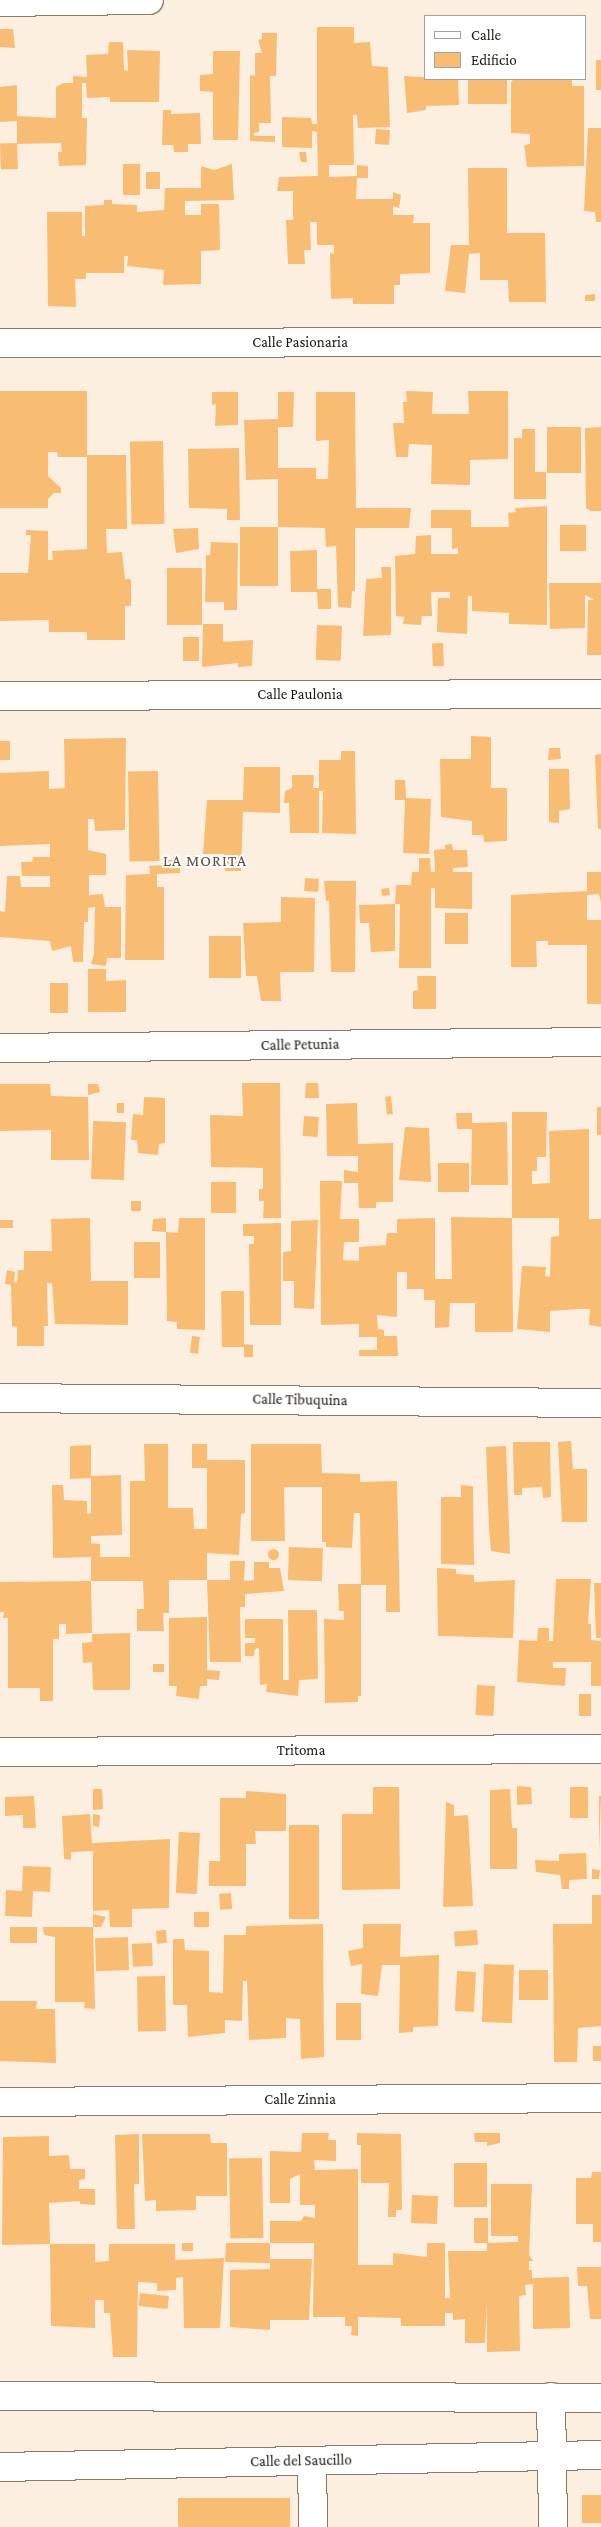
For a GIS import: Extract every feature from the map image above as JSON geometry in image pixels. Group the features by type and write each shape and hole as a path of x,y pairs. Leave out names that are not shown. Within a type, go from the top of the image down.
{"street":[{"path":"0,2 149,0"},
{"name":"Calle Pasionaria","path":"0,343 601,342"},
{"name":"Calle Paulonia","path":"0,696 601,694"},
{"name":"Calle Petunia","path":"0,1048 601,1042"},
{"name":"Calle Tibuquina","path":"0,1398 601,1403"},
{"name":"Tritoma","path":"0,1752 601,1750"},
{"name":"Calle Zinnia","path":"0,2102 601,2098"},
{"path":"0,2396 601,2398"},
{"path":"551,2398 553,2527"},
{"name":"Calle del Saucillo","path":"0,2467 601,2455"},
{"path":"312,2461 313,2527"}],"building":[{"path":"317,27 354,27 354,43 370,42 372,66 388,67 390,127 358,128 357,115 353,115 354,165 329,165 329,177 357,176 357,165 368,166 368,178 357,178 356,199 393,199 393,192 401,195 399,208 393,206 393,215 414,215 413,223 430,223 430,273 400,274 400,285 394,285 394,304 353,304 353,298 331,299 330,253 334,254 334,245 317,245 317,222 310,222 311,250 304,250 305,264 288,264 286,220 293,220 293,191 277,191 279,177 318,176 317,132 312,131 312,148 282,147 282,117 311,118 312,124 317,124"},
{"path":"0,29 13,29 15,48 0,47"},
{"path":"262,33 277,33 276,76 270,76 271,123 259,123 259,132 254,133 254,136 275,136 275,142 250,141 250,75 255,76 255,53 262,53 258,40 262,39"},
{"path":"109,42 123,42 124,70 128,71 127,50 160,51 159,102 110,102 110,97 87,98 86,83 82,83 82,118 87,118 86,165 59,166 58,152 62,152 61,143 17,144 17,121 0,122 0,87 17,85 17,116 56,118 56,87 63,83 73,83 73,76 87,77 86,55 108,54"},
{"path":"213,51 240,51 238,140 213,140 213,92 200,91 200,75 213,74"},
{"path":"596,60 601,60 601,90 596,90"},
{"path":"404,76 424,77 424,80 458,80 459,105 426,106 426,110 407,113"},
{"path":"468,80 507,80 507,104 468,104"},
{"path":"513,80 572,80 572,86 584,86 584,166 527,167 524,145 530,144 530,134 511,133 511,82"},
{"path":"163,110 171,110 171,114 200,113 201,144 188,144 188,152 174,152 173,145 162,145"},
{"path":"588,128 601,128 601,222 596,222 595,212 584,211"},
{"path":"376,129 390,130 389,145 375,144"},
{"path":"17,143 18,169 1,170 0,144"},
{"path":"299,152 306,152 307,162 301,162"},
{"path":"123,164 140,164 140,195 123,195"},
{"path":"232,164 234,200 185,201 185,215 201,215 201,204 219,204 220,250 201,251 201,284 163,285 164,270 127,266 128,256 124,256 124,273 86,273 86,279 75,279 76,307 48,306 47,212 82,212 82,236 85,236 85,206 104,205 104,200 112,200 112,204 137,205 137,212 164,210 165,188 201,188 201,166 214,170"},
{"path":"468,168 507,168 507,233 545,233 546,302 509,302 508,280 480,280 480,253 469,254 465,293 445,291 451,245 469,245"},
{"path":"146,172 160,172 160,189 146,189"},
{"path":"595,294 595,301 585,301 585,295"},
{"path":"0,391 87,391 87,457 58,457 57,452 48,452 48,476 61,488 61,493 54,493 48,499 48,508 0,508"},
{"path":"406,391 433,392 432,414 469,414 468,391 508,391 508,459 470,460 470,485 431,484 432,445 409,444 408,457 396,457 393,423 404,423 403,402 407,402"},
{"path":"212,392 238,392 238,425 215,426 216,404 212,405"},
{"path":"278,392 294,392 293,427 278,427 278,468 316,468 316,479 328,479 329,440 316,441 316,392 355,392 356,508 411,508 409,528 355,528 355,591 352,591 351,608 338,607 336,546 326,547 325,528 278,527 278,479 246,480 244,420 278,419"},
{"path":"547,427 581,427 581,473 547,473"},
{"path":"601,427 601,511 591,511 586,508 585,428"},
{"path":"522,429 535,429 535,472 546,472 546,499 514,499 514,438 522,438"},
{"path":"163,441 164,524 131,525 130,442"},
{"path":"239,448 240,520 227,520 227,509 189,508 188,449"},
{"path":"87,455 126,455 127,529 106,529 107,553 122,552 125,579 131,579 131,606 125,606 125,640 87,640 87,632 49,632 49,620 0,621 0,573 28,573 31,535 26,535 26,530 48,531 48,560 53,560 52,551 87,549"},
{"path":"547,506 547,625 509,624 509,613 472,611 472,596 468,596 467,634 437,632 438,598 450,598 450,592 431,592 432,616 422,616 421,625 403,624 404,617 396,616 395,556 415,554 416,536 431,535 431,554 458,554 458,548 452,549 452,528 431,528 431,510 471,510 471,527 509,527 508,513 516,512 515,508"},
{"path":"560,525 586,525 586,551 560,551"},
{"path":"240,527 278,527 278,586 240,586"},
{"path":"198,528 199,549 176,553 173,529"},
{"path":"211,542 238,543 237,610 224,610 224,602 205,602 206,555 210,555"},
{"path":"317,550 317,589 331,589 331,609 318,609 317,592 291,592 290,551"},
{"path":"381,567 391,567 391,635 363,636 366,579 382,578"},
{"path":"167,568 202,568 202,625 167,625"},
{"path":"549,583 601,583 601,655 587,655 588,600 595,600 585,595 585,628 550,629"},
{"path":"203,624 223,624 223,642 253,640 252,666 238,667 238,663 202,667"},
{"path":"317,625 342,626 341,661 316,660"},
{"path":"183,637 199,637 199,661 183,661"},
{"path":"432,643 443,643 444,666 433,666"},
{"path":"471,736 491,737 491,788 507,788 507,841 484,842 483,835 472,835 472,821 441,817 440,759 471,759"},
{"path":"126,738 125,830 95,831 94,819 88,819 88,850 106,854 106,875 89,875 89,895 103,894 105,907 121,907 121,958 107,958 106,966 91,964 94,954 95,907 88,908 88,922 84,922 83,962 73,962 71,946 52,951 50,941 0,937 0,911 5,912 7,876 20,876 21,887 50,887 50,876 22,876 21,862 32,862 33,857 50,857 50,844 0,846 0,773 49,771 49,789 65,788 64,739"},
{"path":"0,741 10,741 10,760 0,760"},
{"path":"549,748 560,748 561,759 548,760"},
{"path":"341,751 355,751 356,834 322,833 323,791 319,791 319,833 290,833 289,803 284,803 285,791 292,788 292,775 314,775 313,788 319,788 319,760 341,760"},
{"path":"601,754 601,829 598,829 595,755"},
{"path":"244,767 280,767 280,813 243,812 241,871 225,871 224,854 203,854 207,800 243,800"},
{"path":"549,769 569,769 570,809 559,811 559,823 549,822"},
{"path":"158,771 160,861 130,862 128,772"},
{"path":"395,780 405,780 406,798 431,799 429,854 403,853 405,800 395,800"},
{"path":"452,844 453,850 467,850 468,867 453,868 453,872 472,872 472,909 435,908 435,888 431,888 431,968 399,968 400,904 395,904 396,885 411,885 412,872 419,872 419,858 430,858 431,872 435,872 434,850 445,849 445,845"},
{"path":"165,860 180,860 180,873 157,874 157,887 164,887 164,960 125,960 126,875 150,874 149,866 165,865"},
{"path":"587,872 601,872 601,903 599,894 587,895 587,920 601,920 601,1004 587,1004 587,945 548,945 548,941 536,941 537,967 511,967 511,895 587,891"},
{"path":"305,878 319,879 318,892 304,891"},
{"path":"324,881 356,881 355,972 331,972 329,901 326,901"},
{"path":"389,888 390,895 382,896 381,889"},
{"path":"281,897 315,898 314,972 280,972 281,1001 261,1001 257,976 246,976 243,923 281,922"},
{"path":"395,904 395,951 371,952 369,923 360,923 359,905"},
{"path":"445,913 468,913 468,944 445,944"},
{"path":"209,936 241,936 241,978 209,978"},
{"path":"88,969 106,969 106,981 126,980 126,1012 88,1012"},
{"path":"417,976 436,976 436,1009 413,1009 413,991 418,990"},
{"path":"50,983 68,983 68,1013 50,1013"},
{"path":"242,1083 280,1083 281,1218 263,1218 264,1201 259,1201 259,1189 263,1189 263,1168 211,1167 210,1115 243,1116"},
{"path":"306,1083 318,1083 319,1098 305,1098"},
{"path":"0,1084 50,1084 51,1096 88,1097 89,1160 51,1160 51,1130 0,1131"},
{"path":"88,1084 98,1084 100,1092 88,1095"},
{"path":"391,1096 393,1114 387,1115 385,1097"},
{"path":"144,1097 165,1098 165,1143 159,1144 158,1155 138,1153 137,1140 131,1140 133,1114 143,1115"},
{"path":"117,1103 124,1103 124,1113 117,1113"},
{"path":"357,1103 358,1144 393,1143 393,1202 376,1202 376,1208 359,1208 358,1183 344,1183 344,1170 358,1172 358,1156 327,1156 326,1104"},
{"path":"597,1107 601,1107 601,1135 597,1135"},
{"path":"512,1112 547,1112 546,1157 537,1157 537,1171 532,1171 532,1184 550,1183 549,1131 589,1129 589,1219 601,1219 601,1327 589,1325 590,1309 580,1309 550,1311 550,1332 517,1329 522,1266 546,1267 545,1276 550,1277 551,1237 559,1236 559,1218 512,1218"},
{"path":"456,1113 472,1113 472,1123 507,1122 508,1185 471,1185 472,1129 457,1129"},
{"path":"304,1116 319,1117 318,1137 303,1136"},
{"path":"93,1121 126,1122 124,1180 91,1179"},
{"path":"405,1127 429,1128 431,1182 399,1180"},
{"path":"438,1163 469,1163 469,1192 438,1192"},
{"path":"320,1181 342,1181 340,1219 359,1219 359,1242 344,1242 343,1260 359,1261 359,1247 386,1245 387,1233 397,1233 397,1219 435,1218 435,1279 452,1279 451,1217 512,1218 513,1332 475,1332 475,1303 450,1303 449,1327 435,1328 435,1300 424,1300 424,1289 407,1289 407,1272 397,1272 397,1317 377,1315 378,1329 384,1330 384,1336 397,1336 398,1356 359,1356 359,1350 377,1350 377,1337 359,1337 359,1324 321,1325"},
{"path":"211,1182 236,1182 236,1213 211,1213"},
{"path":"131,1201 141,1201 141,1211 131,1211"},
{"path":"90,1218 91,1281 128,1281 128,1325 55,1324 52,1283 47,1283 48,1326 44,1326 44,1346 17,1346 17,1326 12,1327 11,1285 5,1284 7,1270 15,1272 14,1282 17,1283 18,1270 24,1270 24,1251 52,1251 51,1219"},
{"path":"166,1218 166,1232 152,1231 153,1219"},
{"path":"179,1218 205,1218 205,1330 177,1329 177,1322 167,1321 166,1232 178,1233"},
{"path":"0,1220 13,1220 13,1228 0,1228"},
{"path":"318,1220 314,1309 294,1308 294,1281 283,1281 283,1252 291,1251 291,1221"},
{"path":"281,1223 281,1325 250,1325 249,1244 254,1244 254,1236 243,1236 243,1224"},
{"path":"134,1242 160,1242 160,1278 134,1278"},
{"path":"221,1291 244,1291 244,1344 253,1345 253,1357 244,1357 244,1347 222,1347"},
{"path":"192,1336 200,1337 198,1354 190,1353"},
{"path":"571,1441 573,1469 587,1469 587,1522 562,1522 558,1442"},
{"path":"513,1442 550,1442 551,1497 543,1498 542,1487 522,1488 522,1495 514,1495"},
{"path":"144,1444 168,1444 168,1508 193,1508 194,1529 207,1529 207,1468 192,1468 192,1444 207,1444 207,1460 245,1460 245,1513 241,1514 239,1555 207,1553 207,1580 169,1580 169,1613 163,1613 164,1631 137,1631 137,1609 144,1609 143,1581 91,1581 91,1557 53,1558 52,1485 63,1485 64,1500 87,1501 87,1514 91,1513 91,1478 70,1479 70,1446 91,1445 91,1476 121,1475 122,1535 91,1536 91,1543 100,1544 100,1557 130,1557 130,1481 145,1481"},
{"path":"251,1444 321,1444 322,1473 360,1474 360,1482 397,1481 400,1612 386,1612 386,1585 361,1585 361,1696 358,1696 358,1702 325,1703 324,1619 344,1620 344,1611 339,1611 338,1584 361,1584 360,1513 354,1513 352,1548 326,1547 326,1542 322,1542 322,1487 284,1487 285,1541 251,1541"},
{"path":"506,1446 510,1554 491,1551 486,1447"},
{"path":"461,1485 473,1486 474,1565 441,1564 441,1497 461,1497"},
{"path":"289,1547 323,1548 322,1581 288,1580"},
{"path":"273,1548 279,1554 273,1560 267,1554"},
{"path":"230,1561 245,1561 244,1581 254,1580 254,1562 269,1562 269,1568 280,1568 284,1591 245,1594 245,1607 240,1607 241,1662 210,1662 207,1580 230,1580"},
{"path":"437,1568 456,1569 456,1574 474,1575 474,1582 515,1580 513,1638 438,1636"},
{"path":"556,1579 591,1579 588,1624 591,1624 591,1640 601,1641 601,1686 591,1686 591,1662 553,1662 553,1668 566,1668 565,1686 517,1682 519,1640 537,1641 538,1628 549,1628 549,1641 553,1641"},
{"path":"91,1581 92,1633 66,1634 66,1624 59,1624 59,1639 53,1639 53,1701 40,1701 40,1688 8,1688 8,1618 3,1618 4,1612 0,1612 0,1582"},
{"path":"594,1583 601,1583 601,1638 596,1638"},
{"path":"288,1610 317,1610 318,1679 299,1680 298,1696 266,1692 267,1684 260,1685 259,1648 255,1649 254,1656 245,1656 245,1643 255,1643 255,1638 245,1638 245,1619 283,1619 283,1680 289,1680"},
{"path":"207,1617 207,1670 220,1671 219,1680 207,1679 207,1686 200,1686 199,1699 176,1696 177,1686 169,1686 169,1618"},
{"path":"130,1633 130,1690 93,1690 92,1662 83,1663 82,1643 92,1642 92,1634"},
{"path":"153,1664 164,1664 164,1672 153,1672"},
{"path":"477,1685 495,1686 493,1716 475,1715"},
{"path":"579,1694 591,1694 591,1716 579,1716"},
{"path":"517,1786 531,1787 532,1804 517,1805"},
{"path":"373,1787 399,1787 400,1889 342,1890 342,1814 373,1814"},
{"path":"570,1787 588,1787 588,1818 570,1818"},
{"path":"93,1789 102,1789 103,1809 93,1810"},
{"path":"510,1789 512,1828 517,1828 517,1869 490,1869 490,1790"},
{"path":"246,1791 286,1794 286,1831 255,1831 256,1844 246,1844 246,1886 209,1886 209,1861 220,1861 220,1798 246,1798"},
{"path":"34,1796 36,1828 23,1828 23,1815 5,1816 5,1797"},
{"path":"599,1796 601,1796 599,1854"},
{"path":"446,1802 454,1805 454,1816 468,1815 473,1906 443,1907"},
{"path":"90,1814 92,1843 170,1839 169,1908 132,1909 132,1927 110,1927 109,1910 93,1911 93,1851 71,1852 71,1860 64,1859 62,1816"},
{"path":"93,1814 100,1815 99,1827 93,1826"},
{"path":"289,1825 319,1825 319,1919 289,1919"},
{"path":"179,1832 200,1833 197,1894 176,1893"},
{"path":"586,1853 587,1879 569,1880 569,1889 562,1889 560,1875 536,1872 535,1860 559,1861 559,1854"},
{"path":"23,1866 51,1867 50,1892 33,1891 32,1917 5,1916 6,1890 22,1891"},
{"path":"592,1869 600,1870 599,1879 592,1879"},
{"path":"231,1893 232,1909 220,1910 219,1894"},
{"path":"592,1895 601,1895 601,2026 578,2028 577,2062 554,2062 553,1924 592,1924"},
{"path":"194,1912 209,1912 209,1927 194,1927"},
{"path":"93,1914 106,1917 101,1927 93,1927"},
{"path":"323,1924 324,2057 301,2059 300,2019 286,2018 286,2038 249,2040 247,1981 243,1981 242,2021 225,2020 225,2033 188,2037 187,2005 173,2005 173,1939 184,1939 185,1950 209,1951 209,1992 223,1993 224,1935 246,1935 246,1926"},
{"path":"363,1924 401,1924 400,1957 439,1955 438,2026 413,2027 413,2032 399,2033 400,1965 382,1965 378,1996 361,1994 362,1964 351,1966 348,1951 363,1948"},
{"path":"10,1927 37,1927 37,1943 10,1943"},
{"path":"43,1927 93,1927 95,2009 84,2008 85,2002 55,2002 55,1937 44,1935"},
{"path":"166,1930 167,1943 157,1944 156,1931"},
{"path":"477,1930 478,1945 455,1947 454,1932"},
{"path":"128,1937 129,1970 96,1971 95,1938"},
{"path":"152,1943 153,1966 133,1967 132,1944"},
{"path":"484,1964 514,1965 512,2023 482,2022"},
{"path":"519,1970 548,1970 548,2000 519,2000"},
{"path":"457,1971 476,1972 474,2012 455,2011"},
{"path":"137,1976 165,1976 166,2031 138,2031"},
{"path":"0,2001 37,2001 36,2009 55,2009 56,2063 0,2061"},
{"path":"336,2003 361,2003 361,2040 336,2040"},
{"path":"593,2046 601,2046 601,2061 593,2061"},
{"path":"302,2133 329,2133 328,2140 336,2140 336,2161 314,2160 315,2170 358,2169 358,2265 393,2265 393,2253 427,2257 427,2243 445,2243 445,2298 450,2298 448,2251 487,2251 487,2243 518,2242 518,2236 491,2236 491,2184 532,2184 529,2255 533,2261 529,2261 529,2270 532,2270 532,2278 569,2277 570,2328 533,2329 533,2284 525,2285 526,2295 519,2296 520,2351 487,2352 487,2303 485,2343 465,2343 465,2319 453,2320 453,2313 445,2313 445,2326 401,2326 401,2318 358,2317 358,2336 351,2335 352,2326 345,2326 345,2317 313,2317 314,2243 270,2243 270,2221 301,2221 304,2216 315,2218 315,2205 300,2205 300,2174 290,2179 290,2203 270,2203 270,2151 301,2152"},
{"path":"357,2133 401,2134 402,2210 396,2210 396,2217 388,2217 389,2183 361,2183 361,2145 357,2145"},
{"path":"474,2133 500,2133 500,2143 487,2146 487,2142 475,2142"},
{"path":"139,2134 139,2184 134,2184 135,2229 117,2229 115,2135"},
{"path":"142,2134 210,2134 211,2143 227,2143 227,2196 196,2196 196,2210 156,2211 156,2200 145,2201"},
{"path":"49,2136 49,2156 69,2155 70,2169 85,2169 85,2179 79,2180 79,2189 95,2189 95,2205 80,2204 80,2201 49,2203 50,2244 2,2245 3,2137"},
{"path":"262,2158 263,2238 230,2239 229,2159"},
{"path":"454,2163 487,2163 487,2207 454,2207"},
{"path":"592,2172 601,2172 601,2242 593,2242 593,2224 576,2224 576,2178 591,2178"},
{"path":"412,2195 438,2196 437,2224 411,2223"},
{"path":"474,2218 488,2218 488,2243 474,2243"},
{"path":"182,2243 193,2243 193,2251 182,2251"},
{"path":"226,2243 270,2243 270,2259 312,2259 309,2320 270,2320 270,2330 230,2327 230,2270 270,2269 270,2263 225,2262"},
{"path":"50,2244 95,2244 95,2262 109,2261 109,2244 175,2244 175,2260 224,2258 220,2328 184,2328 183,2277 176,2278 176,2290 157,2291 157,2283 138,2282 137,2357 113,2357 110,2313 104,2313 104,2300 95,2300 95,2328 51,2326"},
{"path":"577,2267 601,2267 601,2319 590,2319 587,2286 578,2286"},
{"path":"140,2293 169,2296 167,2309 139,2306"},
{"path":"582,2495 601,2495 601,2523 582,2523"},
{"path":"178,2498 290,2498 290,2527 178,2527"}],"district":[{"name":"LA MORITA","path":"205,861"}]}
